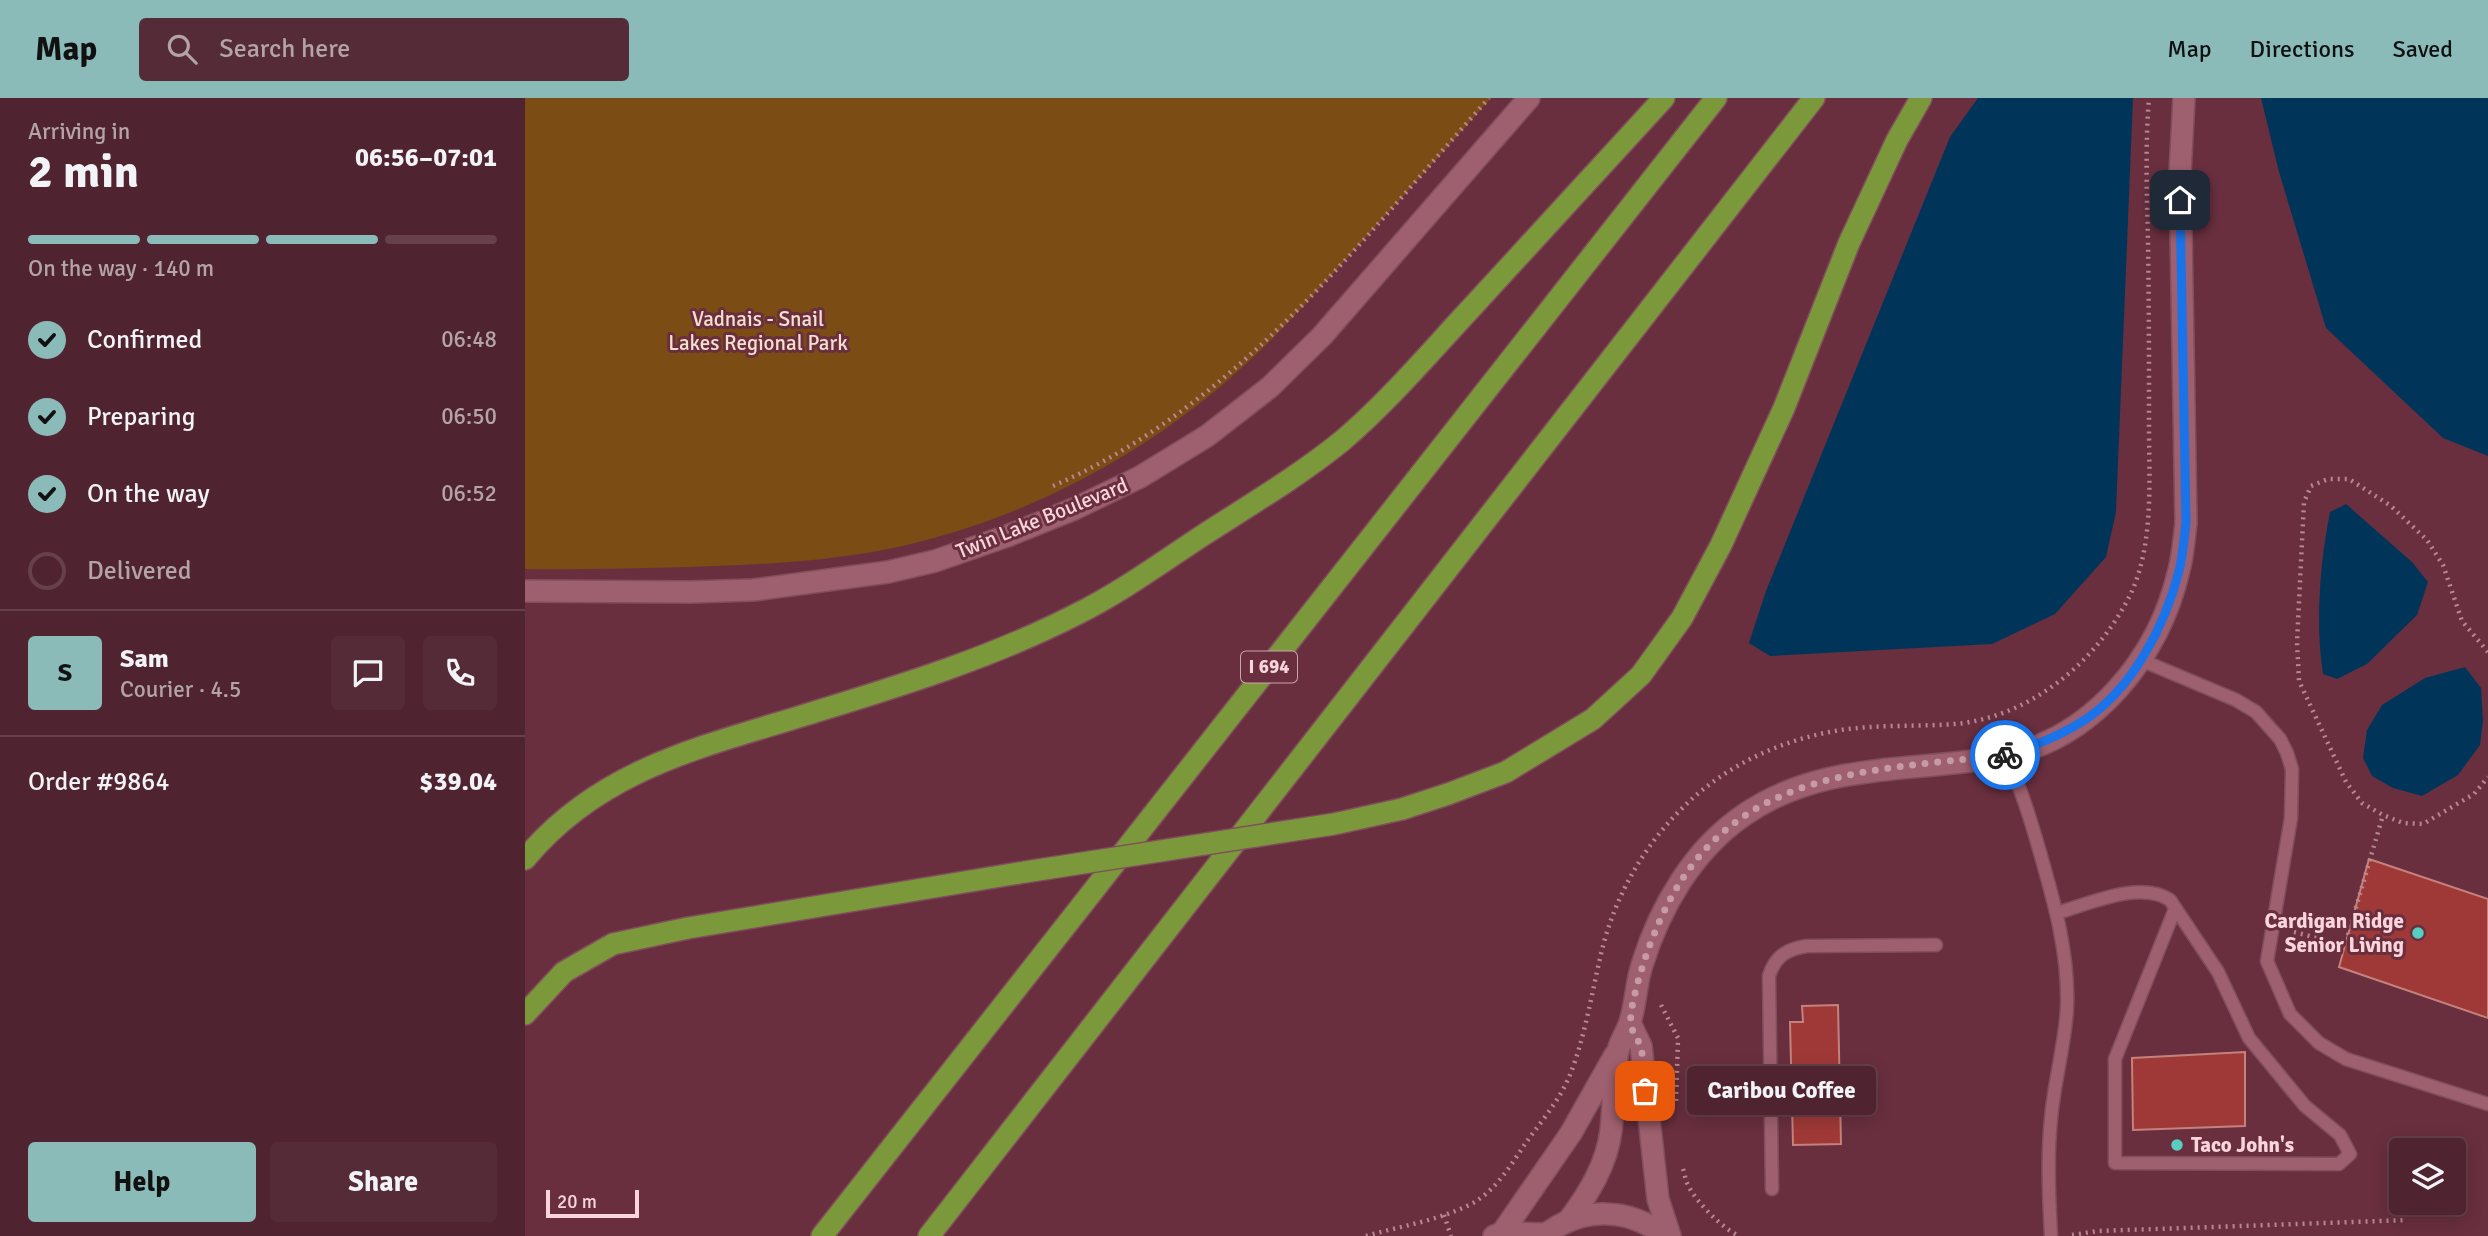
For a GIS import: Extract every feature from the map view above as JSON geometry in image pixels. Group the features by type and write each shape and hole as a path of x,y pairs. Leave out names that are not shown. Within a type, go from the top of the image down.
{"highway":[{"path":"525,842 539,829 569,814 604,790 658,763 912,682 1001,650 1080,612 1295,476 1342,441 1433,352 1664,98"},
{"name":"I 694","path":"822,1236 1716,98"},
{"path":"929,1236 1814,98"},
{"path":"525,1014 564,972 613,944 688,928 1334,824 1402,809 1448,794 1518,765 1593,719 1641,675 1682,618 1721,545 1784,408 1849,243 1897,140 1920,98"},
{"path":"525,859 569,814"}],"street":[{"name":"Twin Lake Boulevard","path":"525,591 753,590 888,572 935,561 1007,536 1140,477 1207,436 1270,387 1313,345 1529,98"},
{"path":"1498,1235 1571,1133 1618,1050 1630,1023 1641,966 1657,925 1681,878 1708,847 1744,815 1791,790 1837,776 2005,755 2043,743 2084,720 2111,698 2141,660 2164,615 2179,570 2186,523 2180,173 2184,98"},
{"path":"1630,1023 1641,1046 1656,1185 1668,1236"},
{"path":"1569,1220 1591,1190 1605,1155 1610,1133 1618,1050"},
{"path":"1498,1235 1545,1235 1569,1220 1596,1213 1624,1214 1650,1224 1668,1236"}],"lane":[{"path":"2141,660 2236,700 2256,712 2280,739 2292,769 2293,788 2291,818 2267,961 2290,1014 2319,1043 2346,1059 2488,1104"},
{"path":"2005,755 2018,781 2057,913 2066,966 2067,1009 2051,1118 2048,1161 2051,1236"},
{"path":"2057,913 2140,891 2162,895 2170,900 2217,972 2249,1038 2305,1106 2340,1135 2350,1154 2339,1164 2115,1163 2115,1059 2175,909"},
{"path":"1772,1189 1769,976 1773,965 1787,951 1807,946 1935,945"}],"path":[{"path":"1046,489 1141,439 1234,372 1307,303 1489,98"},
{"path":"1366,1236 1444,1215 1475,1202 1503,1177 1569,1078 1608,928 1619,900 1652,842 1695,796 1725,774 1762,753 1802,738 1839,730 1960,723 2014,709 2057,684 2089,655 2117,618 2133,587 2142,559 2148,509 2146,170 2149,98"},
{"path":"2488,652 2462,621 2443,565 2427,540 2391,506 2349,479 2328,479 2311,486 2304,502 2297,642 2299,681 2346,782 2362,803 2383,815 2403,822 2423,824 2474,794 2488,777"},
{"path":"2273,927 2345,945 2383,815"},
{"path":"1641,966 1678,1038 1676,1105"},
{"path":"1682,1165 1688,1185 1710,1213 1729,1231 1739,1236"},
{"path":"1444,1215 1451,1236"},
{"path":"2064,1236 2098,1231 2407,1220"}],"green space":[{"name":"Vadnais - Snail Lakes Regional Park","path":"525,98 1491,98 1313,296 1248,362 1209,396 1167,427 1124,456 1079,481 983,522 934,538 883,550 763,564 525,569"}],"water":[{"path":"1978,98 2133,98 2116,512 2106,557 2055,614 1992,644 1770,656 1749,643 1766,591 1950,137"},
{"path":"2261,98 2488,98 2488,456 2443,438 2326,328 2279,172"},
{"path":"2346,504 2412,562 2428,582 2417,615 2367,664 2337,679 2323,674 2319,634 2320,593 2330,512"},
{"path":"2465,667 2481,688 2483,721 2480,745 2458,775 2422,796 2393,788 2372,776 2363,758 2367,730 2382,705 2425,678"}],"building":[{"name":"Cardigan Ridge Senior Living","path":"2369,859 2488,899 2488,1018 2339,967"},
{"path":"1838,1005 1841,1144 1793,1145 1790,1022 1803,1022 1802,1006"},
{"path":"2245,1052 2245,1126 2133,1130 2132,1058"}],"way so far":[{"path":"1645,1091 1641,1046 1630,1023 1641,966 1657,925 1681,878 1708,847 1744,815 1791,790 1837,776 2005,755"}],"place":[{"name":"Cardigan Ridge Senior Living","path":"2418,933"},
{"name":"Caribou Coffee","path":"1645,1091"},
{"name":"Taco John's","path":"2177,1145"}],"route":[{"path":"2005,755 2043,743 2084,720 2111,698 2141,660 2164,615 2179,570 2186,523 2180,200"}]}
